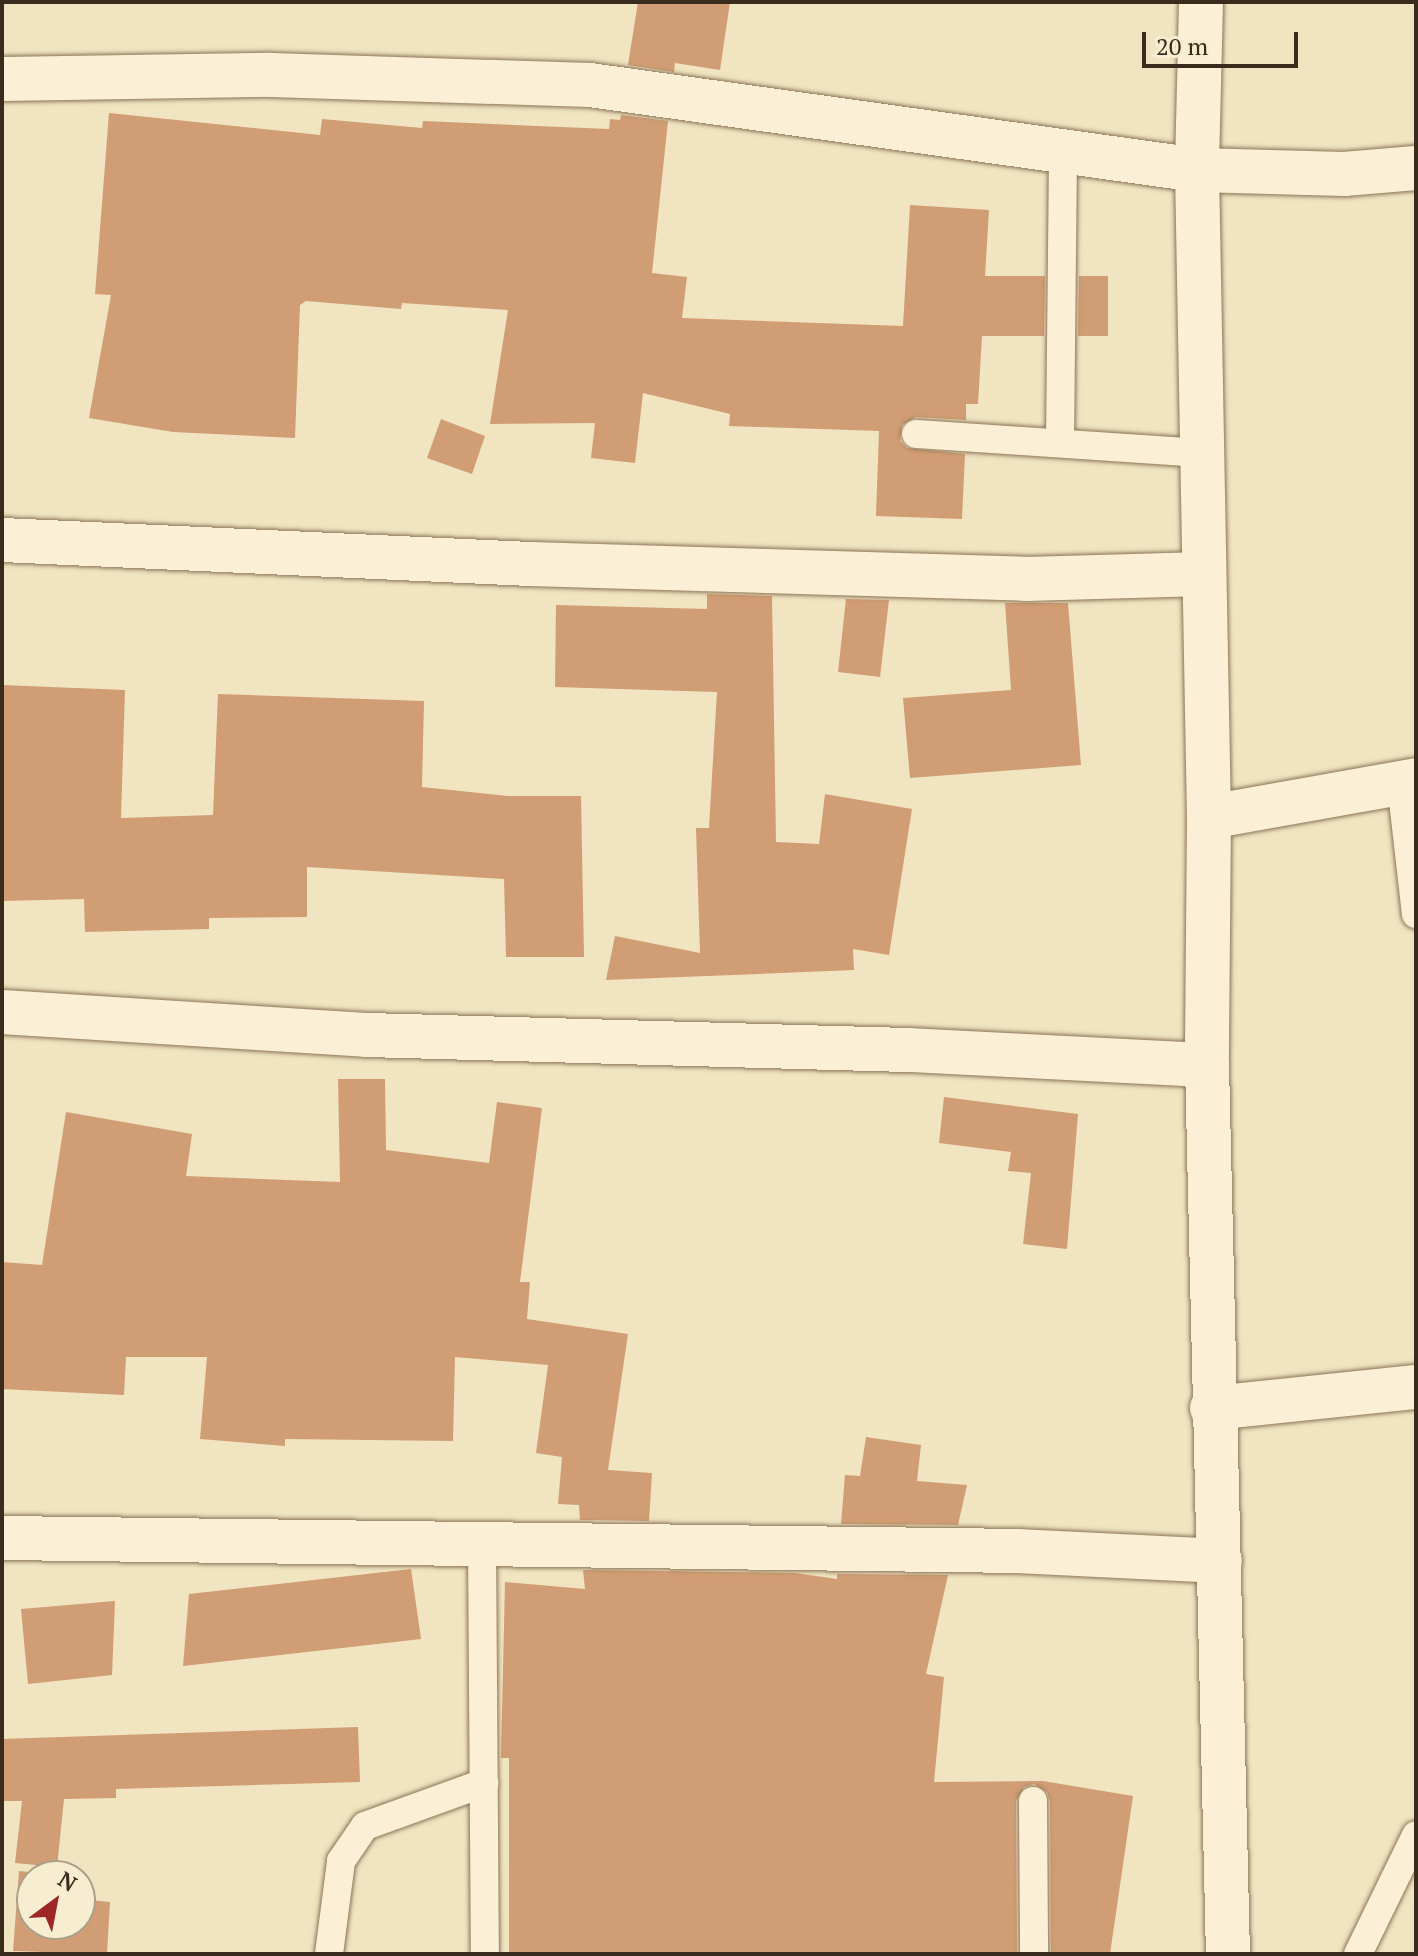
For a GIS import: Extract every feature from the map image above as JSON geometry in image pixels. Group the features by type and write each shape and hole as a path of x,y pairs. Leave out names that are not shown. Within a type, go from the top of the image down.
{"street":[{"path":"1201,2 1197,170 1209,817 1207,1065 1212,1408 1220,1561 1228,1954"},
{"path":"2,79 271,75 590,85 1197,170 1344,174 1416,168"},
{"path":"2,540 530,564 1010,579 1204,574"},
{"path":"1209,817 1408,781"},
{"path":"2,1012 367,1035 878,1048 1207,1065"},
{"path":"1212,1408 1416,1387"},
{"path":"2,1538 1018,1551 1220,1561"}],"lane":[{"path":"1060,443 1063,151"},
{"path":"916,434 1202,453"},
{"path":"1408,781 1416,914"},
{"path":"482,1543 485,1954"},
{"path":"329,1954 341,1861 365,1826 484,1783"},
{"path":"1033,1801 1034,1954"},
{"path":"1358,1954 1416,1835"}],"building":[{"path":"638,2 730,2 720,70 675,63 674,72 628,65"},
{"path":"109,113 320,135 322,119 422,128 423,121 609,129 610,119 620,120 621,115 668,121 652,273 687,277 682,318 903,326 910,205 989,210 985,276 1045,276 1044,336 982,336 978,404 966,404 966,420 916,417 902,425 900,441 907,448 965,454 962,519 876,516 879,431 729,426 730,414 643,393 635,463 591,458 595,423 490,424 508,310 402,303 401,309 306,301 300,305 295,438 173,432 89,418 111,295 95,294"},
{"path":"1079,276 1108,276 1108,336 1078,336"},
{"path":"441,419 485,436 472,474 427,458"},
{"path":"707,594 772,596 776,842 819,844 825,794 912,809 889,955 853,949 854,970 606,980 615,936 700,953 696,828 709,828 717,692 555,687 556,605 707,609"},
{"path":"846,599 889,600 880,677 838,672"},
{"path":"1005,603 1068,603 1081,765 910,778 903,698 1011,690"},
{"path":"2,685 125,690 121,818 213,815 218,694 424,701 422,787 508,796 581,796 584,957 506,957 504,879 307,867 307,917 209,918 209,929 85,932 84,899 2,901"},
{"path":"338,1079 385,1079 386,1150 489,1163 497,1102 542,1108 520,1282 530,1282 527,1319 628,1334 608,1470 652,1473 649,1521 580,1520 579,1505 558,1504 562,1457 536,1453 548,1365 455,1357 453,1441 285,1439 285,1446 200,1439 207,1357 126,1357 124,1395 2,1389 2,1262 42,1265 66,1112 192,1134 186,1176 340,1182"},
{"path":"944,1097 1078,1114 1067,1249 1023,1244 1031,1173 1008,1171 1011,1152 939,1143"},
{"path":"866,1437 921,1445 917,1481 967,1485 958,1525 841,1524 845,1475 860,1476"},
{"path":"411,1569 421,1639 183,1666 189,1594"},
{"path":"583,1570 795,1573 837,1579 837,1574 948,1575 926,1674 944,1677 934,1782 1043,1781 1133,1796 1110,1954 1051,1954 1050,1801 1047,1792 1034,1784 1024,1787 1016,1801 1017,1954 509,1954 509,1758 501,1758 505,1582 585,1589"},
{"path":"115,1601 112,1675 28,1684 21,1609"},
{"path":"358,1727 360,1782 116,1789 116,1798 64,1799 58,1860 16,1860 15,1863 22,1801 2,1801 2,1739"},
{"path":"96,1901 110,1902 107,1954 13,1951 16,1911 16,1940 96,1940"}]}
